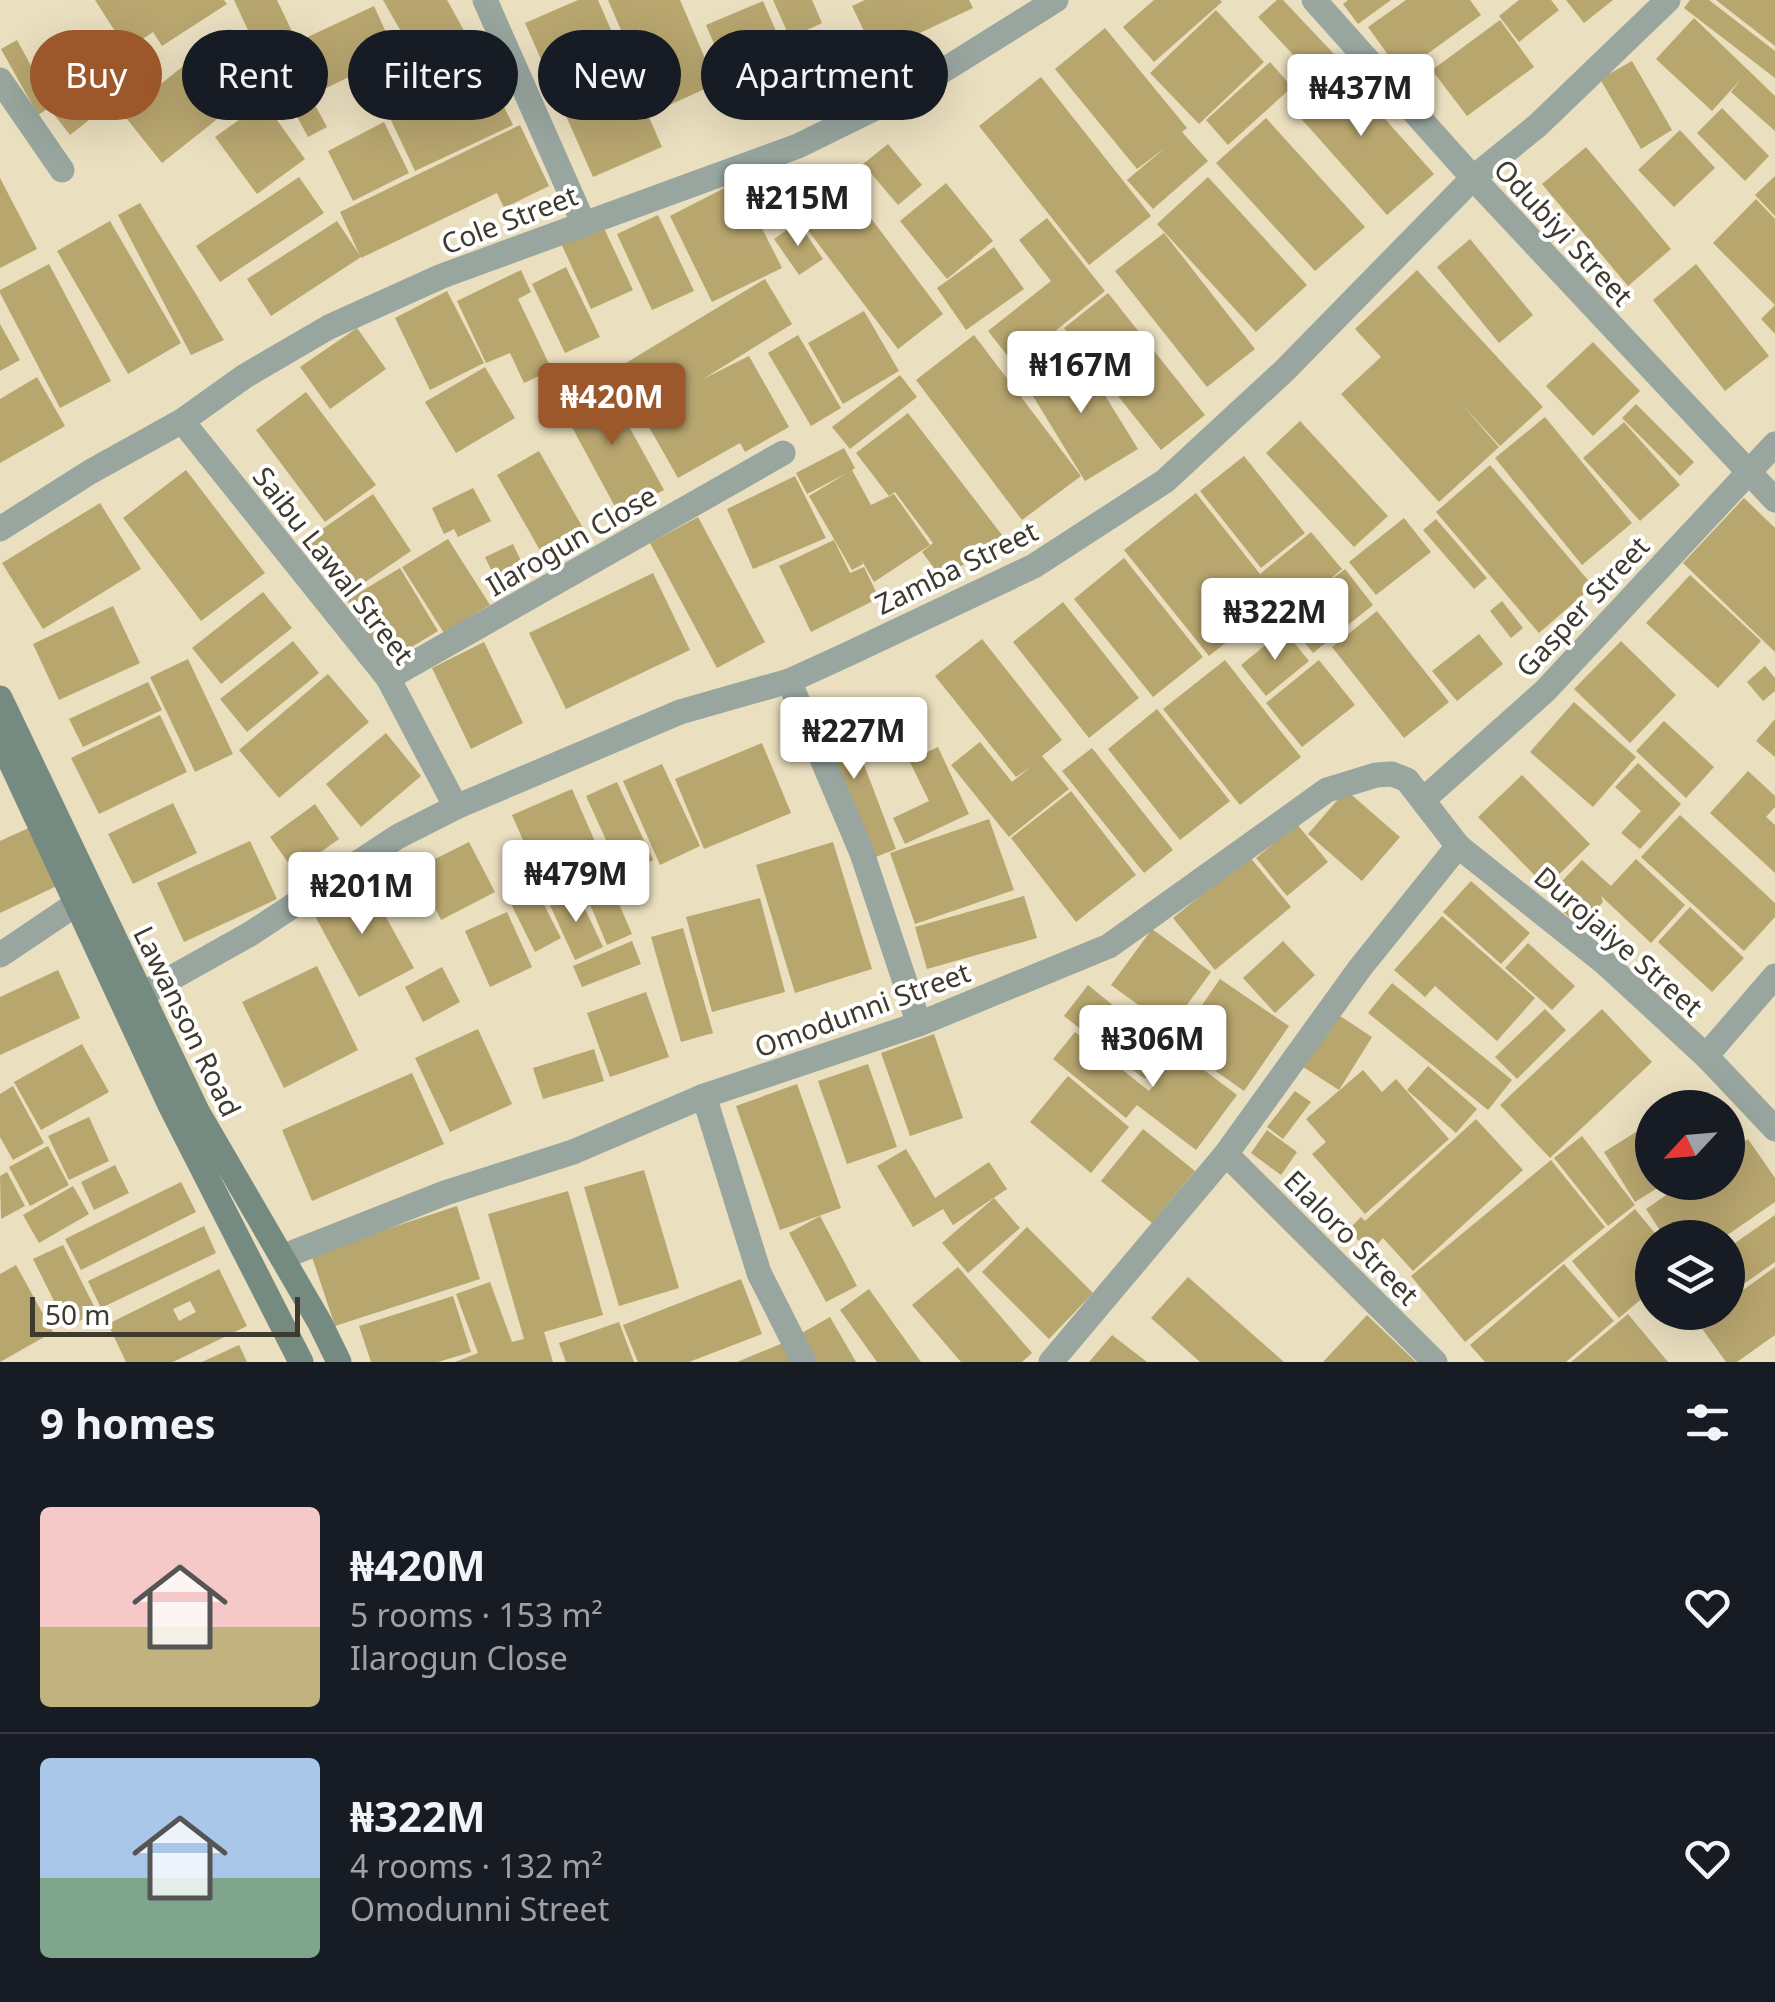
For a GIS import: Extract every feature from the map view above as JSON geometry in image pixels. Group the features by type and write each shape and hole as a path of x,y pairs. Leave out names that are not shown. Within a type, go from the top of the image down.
{"main road":[{"name":"Lawanson Road","path":"0,698 196,1111 339,1362"},
{"name":"Lawanson Road","path":"0,740 170,1105 301,1362"}],"street":[{"path":"485,0 583,222"},
{"name":"Odubiyi Street","path":"1314,0 1473,178 1775,500"},
{"name":"Zamba Street","path":"143,994 250,934 397,837 456,807 680,712 789,681 1034,566 1165,481 1284,371 1473,178 1538,125 1668,0"},
{"name":"Cole Street","path":"0,529 90,472 182,422 245,376 329,327 442,276 798,146 912,90 1042,4"},
{"path":"0,80 62,170"},
{"name":"Saibu Lawal Street","path":"182,422 388,678 456,807"},
{"name":"Gasper Street","path":"1424,799 1544,691 1775,444"},
{"name":"Ilarogun Close","path":"388,678 783,453"},
{"path":"789,681 862,852 918,1024"},
{"name":"Omodunni Street","path":"282,1257 445,1193 573,1152 704,1096 918,1024 1109,946 1327,790 1356,779 1392,774 1407,780 1424,799"},
{"name":"Durojaiye Street","path":"1424,799 1458,846 1605,963 1706,1056 1775,1129"},
{"path":"1051,1362 1226,1154 1360,968 1458,846"},
{"path":"0,955 76,904"},
{"path":"1706,1056 1775,976"},
{"path":"704,1096 758,1272 804,1362"},
{"name":"Elaloro Street","path":"1226,1154 1435,1362"}],"building":[{"path":"95,0 224,0 227,4 162,46 162,30 114,30"},
{"path":"234,0 277,0 291,30 248,30"},
{"path":"383,0 447,0 464,30 400,30"},
{"path":"578,0 598,0 611,30 538,30 538,52 525,23"},
{"path":"608,0 680,0 701,49 701,91 681,100 681,30 621,30"},
{"path":"773,0 812,0 822,23 807,30 786,30"},
{"path":"865,0 969,0 973,8 926,30 864,30 852,6"},
{"path":"1154,0 1222,2 1154,62 1123,27"},
{"path":"1277,0 1283,0 1334,54 1312,75 1258,17"},
{"path":"1348,0 1391,0 1358,24 1343,4"},
{"path":"1406,0 1470,0 1481,15 1401,73 1368,27"},
{"path":"1519,0 1551,0 1559,10 1519,42 1499,16"},
{"path":"1566,0 1613,0 1584,23"},
{"path":"1690,0 1709,0 1775,51 1775,78 1684,8"},
{"path":"1716,0 1775,0 1775,46"},
{"path":"763,1 776,30 708,30 706,25"},
{"path":"374,6 385,30 348,30 348,77 328,87 328,30 323,30"},
{"path":"1216,10 1264,62 1199,124 1150,73"},
{"path":"1694,18 1775,96 1775,131 1731,92 1741,79 1712,111 1656,59"},
{"path":"1500,20 1534,67 1467,116 1432,70"},
{"path":"1105,28 1187,128 1182,132 1208,161 1153,209 1127,180 1165,148 1137,169 1055,69"},
{"path":"17,40 30,64 30,101 1,49"},
{"path":"1632,61 1672,130 1641,149 1600,79"},
{"path":"1270,62 1292,87 1228,145 1206,120"},
{"path":"1335,63 1434,174 1387,215 1289,105"},
{"path":"182,67 182,120 216,120 162,163 128,120 162,120 162,83"},
{"path":"1041,77 1151,216 1089,265 979,126"},
{"path":"1722,108 1769,156 1745,181 1697,133"},
{"path":"1266,118 1365,227 1315,271 1216,163"},
{"path":"58,120 89,120 70,135"},
{"path":"239,120 277,120 305,159 257,194 215,137"},
{"path":"299,120 323,120 327,127 308,137"},
{"path":"391,120 511,120 513,125 415,171"},
{"path":"568,120 650,120 662,147 593,177"},
{"path":"384,122 409,173 353,201 328,151"},
{"path":"520,125 549,186 504,208 497,193 361,258 340,212"},
{"path":"1680,130 1715,168 1674,207 1638,170"},
{"path":"888,144 922,185 898,205 863,164"},
{"path":"1586,147 1671,249 1628,286 1542,184"},
{"path":"834,169 943,314 898,349 788,204"},
{"path":"1775,176 1775,216 1755,195"},
{"path":"299,177 324,213 220,282 196,246"},
{"path":"1208,177 1307,285 1256,332 1157,224"},
{"path":"0,178 37,249 0,268"},
{"path":"738,181 782,268 712,302 670,216"},
{"path":"946,183 993,241 947,279 900,221"},
{"path":"1756,199 1775,219 1775,305 1713,243"},
{"path":"140,203 224,340 191,355 118,215"},
{"path":"658,215 694,291 652,310 617,234"},
{"path":"1047,218 1105,291 1014,364 988,331 1051,281 1019,240"},
{"path":"110,221 181,343 128,374 57,251"},
{"path":"337,221 361,257 271,316 247,279"},
{"path":"601,222 633,290 591,309 560,241"},
{"path":"798,222 823,259 799,275 774,239"},
{"path":"1164,233 1255,349 1207,387 1115,271"},
{"path":"1470,239 1533,315 1499,343 1437,267"},
{"path":"994,247 1024,289 966,330 937,288"},
{"path":"49,264 111,381 60,408 0,293"},
{"path":"1696,264 1769,356 1725,391 1653,300"},
{"path":"566,267 600,337 565,353 532,284"},
{"path":"521,270 531,292 518,299 552,370 524,383 510,353 486,363 457,301"},
{"path":"1417,270 1543,407 1500,446 1459,401 1499,447 1439,502 1341,394 1381,357 1355,329"},
{"path":"765,279 792,324 703,379 749,356 789,427 745,452 740,443 678,478 616,369"},
{"path":"447,291 484,363 430,390 395,318"},
{"path":"1108,293 1205,415 1161,450 1064,328"},
{"path":"1775,305 1775,334 1761,319"},
{"path":"864,311 899,371 843,404 808,343"},
{"path":"0,324 20,360 0,371"},
{"path":"357,328 386,369 330,409 300,367"},
{"path":"798,335 841,408 811,426 768,353"},
{"path":"974,335 1081,476 1022,520 916,380"},
{"path":"1593,342 1640,391 1593,436 1546,386"},
{"path":"1077,350 1138,449 1085,481 1025,383"},
{"path":"485,367 515,418 456,453 425,402"},
{"path":"900,375 917,397 850,449 832,427"},
{"path":"37,377 65,426 0,463 0,399"},
{"path":"604,381 664,490 619,514 560,405"},
{"path":"306,392 376,485 325,522 256,430"},
{"path":"1636,404 1694,462 1680,476 1622,418"},
{"path":"908,413 1002,535 943,580 922,552 933,543 895,492 889,496 856,453"},
{"path":"1545,417 1632,523 1582,565 1495,458"},
{"path":"1300,421 1388,516 1354,547 1266,453"},
{"path":"1624,422 1680,485 1640,521 1583,458"},
{"path":"844,448 871,505 894,494 930,545 874,582 861,559 863,564 852,570 809,496 847,473 807,494 796,473"},
{"path":"539,451 591,542 549,566 497,475"},
{"path":"1244,456 1305,533 1261,568 1200,491"},
{"path":"1490,465 1593,586 1539,633 1436,512"},
{"path":"186,470 265,573 201,621 123,518"},
{"path":"795,476 826,538 753,569 727,509"},
{"path":"473,488 491,521 458,537 454,529 444,534 432,508"},
{"path":"1196,493 1260,574 1311,532 1342,569 1307,599 1345,569 1373,605 1313,653 1284,617 1292,611 1281,599 1209,656 1124,550"},
{"path":"373,494 411,551 343,597 305,541"},
{"path":"1744,498 1775,528 1775,652 1683,563"},
{"path":"100,503 141,569 43,629 2,563"},
{"path":"698,517 765,642 717,668 650,543"},
{"path":"1404,518 1431,552 1376,595 1349,562"},
{"path":"1436,519 1487,578 1474,589 1423,530"},
{"path":"448,539 490,605 444,633 402,567"},
{"path":"834,540 850,573 864,567 879,598 811,632 779,566"},
{"path":"513,544 528,576 500,589 485,557"},
{"path":"1124,558 1203,657 1153,697 1074,599"},
{"path":"400,568 438,631 385,663 347,600"},
{"path":"653,573 690,650 566,709 529,633"},
{"path":"1690,575 1761,641 1718,688 1646,623"},
{"path":"263,592 292,628 221,684 192,648"},
{"path":"1502,601 1523,628 1511,638 1490,611"},
{"path":"1063,602 1139,698 1089,738 1013,642"},
{"path":"113,606 140,663 59,700 33,644"},
{"path":"1377,611 1449,702 1404,738 1332,647"},
{"path":"1284,630 1309,661 1266,696 1241,665"},
{"path":"1479,634 1503,664 1457,701 1432,671"},
{"path":"982,639 1062,740 1042,756 1069,789 1009,837 951,765 980,742 1012,782 1032,766 1016,777 935,676"},
{"path":"293,641 319,673 247,732 220,699"},
{"path":"1621,641 1676,695 1630,743 1574,689"},
{"path":"484,642 523,723 471,749 432,668"},
{"path":"188,659 233,754 195,772 150,677"},
{"path":"1225,660 1301,757 1240,805 1163,709"},
{"path":"1319,660 1355,705 1302,747 1266,703"},
{"path":"1765,666 1775,678 1775,691 1763,701 1747,682"},
{"path":"328,674 369,722 279,798 239,750"},
{"path":"148,682 162,710 83,747 69,719"},
{"path":"1574,702 1636,757 1593,807 1530,752"},
{"path":"841,704 896,849 868,860 813,715"},
{"path":"1157,709 1230,801 1180,840 1108,749"},
{"path":"160,715 187,772 99,814 71,758"},
{"path":"1775,719 1775,757 1756,741"},
{"path":"1664,721 1714,767 1686,798 1636,751"},
{"path":"386,733 421,776 361,827 326,784"},
{"path":"762,743 791,813 704,849 675,779"},
{"path":"938,747 969,814 905,844 893,818 929,801 909,760"},
{"path":"1092,748 1173,850 1144,873 1062,771"},
{"path":"1638,763 1681,804 1640,849 1621,833 1641,811 1615,787"},
{"path":"662,764 700,846 660,865 623,781"},
{"path":"1748,771 1775,796 1775,807 1766,817 1775,825 1775,873 1710,813"},
{"path":"1522,775 1590,844 1546,887 1478,817"},
{"path":"617,782 653,860 622,875 586,796"},
{"path":"572,789 607,869 547,895 512,815"},
{"path":"1346,790 1400,837 1362,881 1308,834"},
{"path":"1071,791 1136,875 1076,922 1011,838"},
{"path":"173,803 197,853 133,884 108,834"},
{"path":"315,804 339,839 294,871 270,837"},
{"path":"1680,815 1775,903 1775,917 1744,951 1641,857"},
{"path":"989,819 1014,890 915,924 890,853"},
{"path":"1297,824 1328,862 1287,896 1256,858"},
{"path":"33,826 61,884 0,913 0,841"},
{"path":"250,841 277,899 184,942 157,883"},
{"path":"469,842 495,892 441,920 415,869"},
{"path":"833,842 872,969 795,993 756,865"},
{"path":"1249,856 1291,907 1215,970 1173,918"},
{"path":"1636,859 1685,905 1651,943 1601,896 1603,902 1580,927 1547,897 1582,860 1611,886"},
{"path":"606,874 632,934 607,945 582,885"},
{"path":"364,877 414,968 359,997 310,907"},
{"path":"1471,881 1530,933 1501,964 1443,912"},
{"path":"576,890 603,947 575,960 549,903"},
{"path":"537,891 561,938 535,952 511,904"},
{"path":"1024,896 1037,938 927,969 915,927"},
{"path":"760,898 785,992 712,1012 686,917"},
{"path":"1690,907 1744,958 1712,992 1658,942"},
{"path":"507,912 532,967 490,987 465,931"},
{"path":"1442,916 1535,998 1497,1041 1435,986 1425,997 1394,970"},
{"path":"683,928 713,1033 681,1042 651,937"},
{"path":"1152,929 1211,972 1170,1028 1111,985"},
{"path":"632,941 641,964 582,987 573,966"},
{"path":"1283,941 1315,975 1275,1013 1243,978"},
{"path":"1528,943 1575,986 1552,1010 1505,968"},
{"path":"317,966 358,1050 284,1088 242,1002"},
{"path":"442,967 460,1002 423,1022 405,987"},
{"path":"58,970 80,1018 0,1055 0,997"},
{"path":"1220,979 1289,1026 1244,1091 1176,1043"},
{"path":"1392,983 1512,1080 1488,1110 1368,1013"},
{"path":"1088,985 1125,1015 1101,1045 1064,1016"},
{"path":"646,992 669,1057 610,1077 587,1013"},
{"path":"1545,1009 1566,1030 1517,1079 1495,1057"},
{"path":"1602,1009 1652,1062 1550,1158 1500,1105"},
{"path":"1334,1012 1372,1037 1339,1090 1300,1065"},
{"path":"1129,1014 1170,1044 1145,1079 1104,1049"},
{"path":"478,1029 512,1104 450,1132 415,1058"},
{"path":"1075,1032 1149,1091 1179,1051 1237,1095 1196,1150 1137,1105 1126,1118 1053,1059"},
{"path":"934,1034 963,1118 910,1136 881,1053"},
{"path":"82,1044 109,1092 41,1130 14,1082"},
{"path":"594,1049 604,1081 543,1099 533,1068"},
{"path":"868,1064 897,1147 847,1164 818,1081"},
{"path":"1428,1066 1477,1109 1456,1133 1407,1090"},
{"path":"1363,1070 1382,1092 1396,1079 1449,1139 1365,1214 1312,1154 1326,1142 1306,1119"},
{"path":"412,1073 444,1144 312,1201 282,1130"},
{"path":"1068,1076 1129,1127 1091,1173 1030,1122"},
{"path":"797,1084 841,1208 780,1230 736,1106"},
{"path":"13,1086 44,1143 13,1160 0,1137 0,1094"},
{"path":"1295,1091 1311,1102 1283,1139 1267,1127"},
{"path":"89,1117 109,1161 69,1180 48,1136"},
{"path":"1476,1119 1523,1170 1413,1271 1383,1238 1370,1252 1348,1230 1361,1217 1365,1221"},
{"path":"1143,1129 1195,1171 1152,1223 1101,1181"},
{"path":"1267,1130 1297,1152 1281,1175 1251,1153"},
{"path":"1635,1133 1635,1200 1638,1200 1635,1202 1604,1152"},
{"path":"1582,1136 1635,1205 1608,1226 1554,1158"},
{"path":"1748,1139 1775,1178 1775,1202 1745,1223 1653,1220 1646,1209 1659,1200 1745,1200"},
{"path":"48,1146 69,1185 30,1206 9,1167"},
{"path":"906,1149 935,1198 989,1162 1007,1189 953,1225 943,1209 913,1227 877,1166"},
{"path":"1551,1160 1605,1227 1465,1342 1411,1276"},
{"path":"115,1165 129,1193 94,1210 81,1182"},
{"path":"644,1170 679,1288 619,1306 584,1187"},
{"path":"7,1172 25,1206 1,1219 0,1176"},
{"path":"181,1182 196,1212 81,1270 65,1239"},
{"path":"73,1186 89,1214 39,1243 23,1215"},
{"path":"568,1191 603,1315 544,1332 553,1362 455,1362 478,1353 456,1294 490,1282 512,1342 524,1339 488,1214"},
{"path":"994,1198 1020,1228 968,1273 942,1243"},
{"path":"457,1206 480,1279 335,1326 311,1254"},
{"path":"1635,1209 1644,1220 1635,1220 1635,1304 1619,1318 1572,1261"},
{"path":"1775,1215 1775,1262 1745,1283 1745,1236"},
{"path":"820,1216 857,1286 826,1302 789,1233"},
{"path":"204,1226 216,1253 101,1308 88,1281"},
{"path":"1027,1227 1093,1293 1049,1339 982,1272"},
{"path":"63,1245 97,1312 67,1327 33,1259"},
{"path":"1564,1264 1614,1321 1566,1362 1485,1362 1470,1345"},
{"path":"16,1265 53,1332 0,1362 0,1274"},
{"path":"958,1267 1032,1353 1022,1362 961,1362 912,1305"},
{"path":"1775,1267 1775,1335 1737,1362 1726,1362 1703,1330 1745,1330 1745,1289"},
{"path":"219,1269 247,1326 173,1362 126,1362 108,1324","holes":["190,1301 196,1312 179,1321 173,1309"]},
{"path":"1188,1277 1284,1362 1200,1362 1151,1318"},
{"path":"741,1279 762,1334 689,1362 638,1362 623,1325"},
{"path":"869,1289 921,1362 877,1362 840,1310"},
{"path":"453,1296 471,1352 438,1362 371,1362 359,1326"},
{"path":"1628,1314 1635,1322 1635,1330 1641,1330 1668,1362 1571,1362"},
{"path":"1367,1315 1416,1362 1323,1362"},
{"path":"830,1317 856,1362 816,1362 800,1334"},
{"path":"619,1322 634,1362 566,1362 559,1343"},
{"path":"1112,1335 1147,1362 1089,1362"},
{"path":"783,1343 791,1362 737,1362"},
{"path":"239,1345 247,1362 202,1362"}]}
